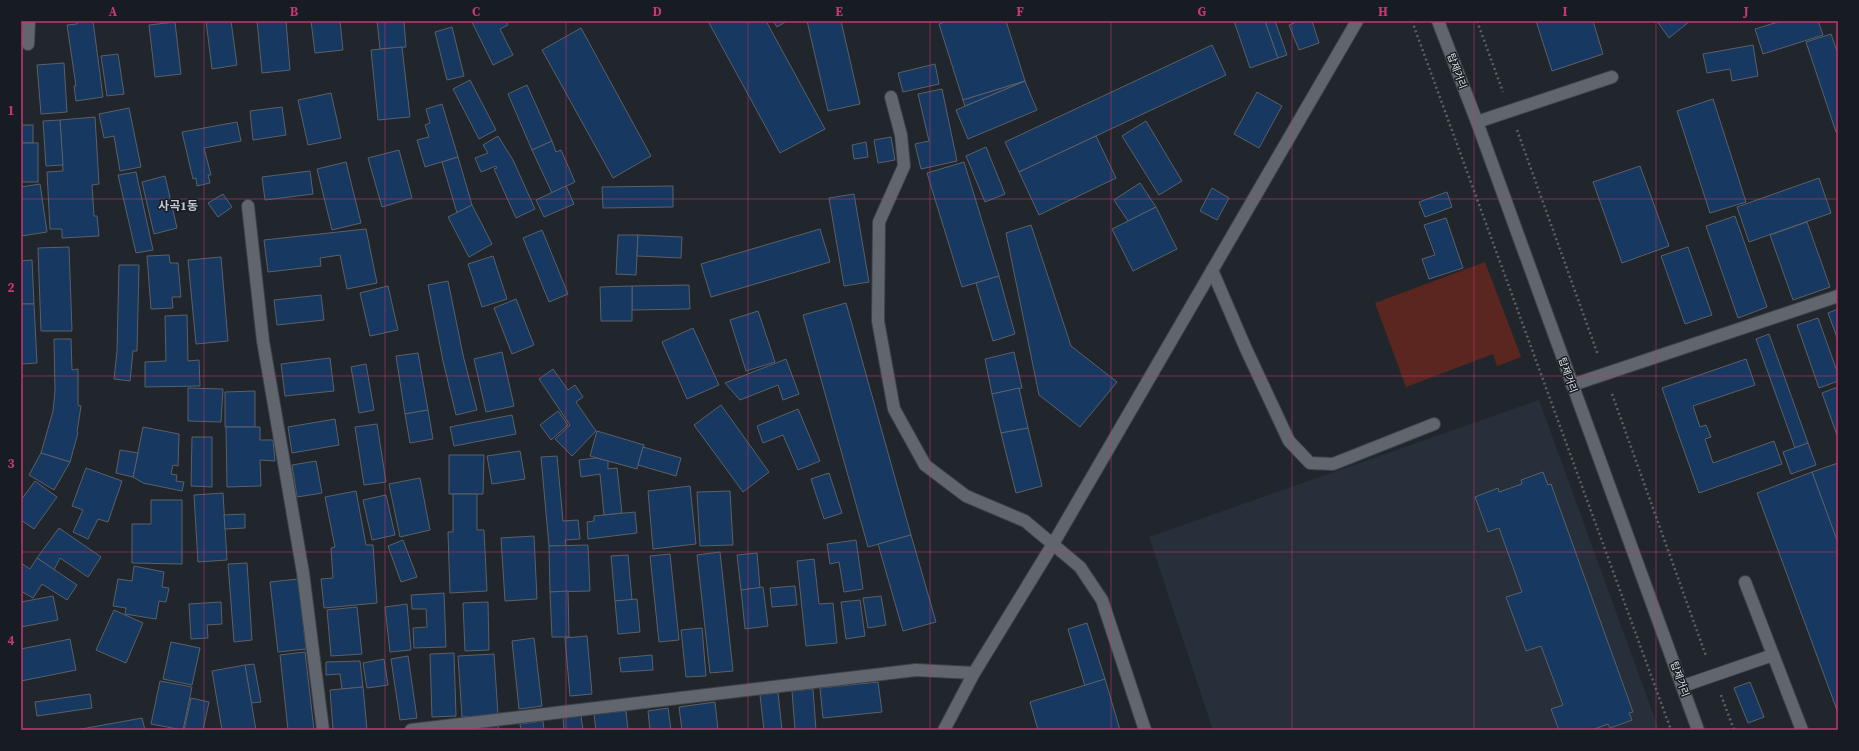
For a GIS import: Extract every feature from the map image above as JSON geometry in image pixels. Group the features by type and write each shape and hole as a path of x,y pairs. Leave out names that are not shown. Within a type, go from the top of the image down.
{"street":[{"path":"28,44 29,21"},
{"path":"944,730 974,673 1053,544 1357,21"},
{"name":"탑제거리","path":"1438,21 1477,122 1698,730"},
{"path":"1477,122 1612,77"},
{"path":"891,97 901,135 904,166 879,222 878,322 894,409 925,465 966,496 1025,521 1080,567 1102,600 1145,730"},
{"path":"248,206 263,340 303,573 323,730"},
{"path":"1212,270 1246,349 1289,441 1310,464 1333,464 1434,424"},
{"path":"1572,385 1838,296"},
{"path":"1745,582 1802,730"},
{"path":"1682,686 1773,656"},
{"path":"411,730 916,670 974,673"}],"path":[{"path":"1412,21 1671,730"}],"shaded area":[{"path":"1485,262 1521,357 1497,366 1493,354 1406,387 1375,303"},
{"path":"1539,400 1659,730 1213,730 1149,537"}],"building":[{"path":"77,21 93,21 103,97 76,101 74,86 76,86 67,25 77,24"},
{"path":"206,21 231,21 237,65 212,69"},
{"path":"257,21 286,21 290,70 262,73"},
{"path":"311,21 340,21 343,50 315,53"},
{"path":"377,21 404,21 406,47 380,49"},
{"path":"506,21 508,25 500,29 513,55 493,65 472,22"},
{"path":"708,21 766,21 825,129 780,153"},
{"path":"773,21 787,21 777,27"},
{"path":"807,21 841,21 860,104 828,111"},
{"path":"947,21 1006,21 1025,81 963,100 939,24"},
{"path":"1234,21 1265,21 1278,58 1250,68"},
{"path":"1265,21 1275,21 1287,55 1278,58"},
{"path":"1299,21 1312,21 1319,43 1299,50 1289,25"},
{"path":"1536,21 1593,21 1603,54 1552,71"},
{"path":"1657,21 1690,21 1669,38"},
{"path":"1781,21 1818,21 1823,35 1763,54 1755,29"},
{"path":"175,22 181,74 155,77 149,25"},
{"path":"452,27 464,76 447,80 435,32"},
{"path":"581,28 651,156 613,178 542,50"},
{"path":"1831,34 1838,54 1838,131 1836,132 1806,42"},
{"path":"1212,45 1226,75 1019,172 1005,142"},
{"path":"1753,45 1758,76 1732,81 1730,69 1707,73 1703,54"},
{"path":"402,47 410,117 378,120 371,50"},
{"path":"118,54 124,94 107,96 101,56"},
{"path":"64,63 67,112 41,114 37,65"},
{"path":"935,64 939,84 903,92 898,73"},
{"path":"470,80 496,130 479,139 453,89"},
{"path":"1025,81 1037,110 968,139 956,110"},
{"path":"1025,81 965,106 963,100"},
{"path":"527,85 552,141 532,150 508,94"},
{"path":"942,89 957,161 921,169 915,144 929,141 918,94"},
{"path":"1257,92 1282,106 1259,148 1234,134"},
{"path":"331,93 341,138 308,145 298,100"},
{"path":"1713,99 1746,202 1710,213 1677,111"},
{"path":"442,104 458,157 425,167 417,140 429,137 425,125 430,123 426,109"},
{"path":"282,107 286,135 253,140 250,111"},
{"path":"129,108 141,167 120,171 114,136 104,138 99,114"},
{"path":"95,117 99,184 92,185 94,216 97,216 99,236 62,238 62,229 50,229 47,172 63,171 60,120"},
{"path":"60,120 63,165 46,166 43,121"},
{"path":"1146,121 1182,181 1159,195 1122,136"},
{"path":"237,122 241,141 204,148 211,175 208,175 210,183 197,186 196,178 193,179 182,132"},
{"path":"21,125 33,125 33,143 21,143"},
{"path":"498,136 513,160 535,209 516,218 494,169 497,168 496,166 481,172 475,158 488,153 483,145"},
{"path":"1096,136 1116,178 1039,215 1019,172"},
{"path":"891,137 895,160 878,163 874,140"},
{"path":"552,141 556,152 561,150 575,182 552,193 532,150"},
{"path":"866,142 868,157 854,159 852,145"},
{"path":"21,143 38,143 38,182 21,182"},
{"path":"986,147 1005,194 985,202 966,156"},
{"path":"399,150 412,198 382,207 368,158"},
{"path":"458,157 472,205 457,213 442,162"},
{"path":"346,162 361,223 332,230 317,169"},
{"path":"964,162 999,276 962,287 927,173"},
{"path":"1640,166 1669,246 1622,263 1593,182"},
{"path":"310,171 313,194 265,200 262,177"},
{"path":"136,172 153,250 136,253 118,175"},
{"path":"165,176 177,228 154,234 142,182"},
{"path":"1819,178 1831,213 1749,242 1737,207"},
{"path":"1140,183 1156,207 1128,221 1114,200"},
{"path":"40,184 47,232 21,236 21,187"},
{"path":"566,186 574,204 544,217 536,200"},
{"path":"673,186 673,207 603,208 602,187"},
{"path":"1212,188 1229,198 1217,220 1200,211"},
{"path":"1447,192 1452,207 1425,217 1419,202"},
{"path":"223,194 232,207 218,217 208,203"},
{"path":"854,194 869,282 844,286 829,198"},
{"path":"472,205 492,244 469,257 448,217"},
{"path":"1156,207 1177,249 1133,271 1112,229"},
{"path":"1735,216 1767,307 1738,318 1706,226"},
{"path":"1446,218 1463,268 1429,279 1422,259 1435,255 1424,225"},
{"path":"1807,222 1830,287 1793,300 1770,235"},
{"path":"1031,225 1071,346 1117,382 1080,427 1039,395 1006,233"},
{"path":"366,229 377,283 347,289 340,255 320,258 321,266 268,272 264,240"},
{"path":"820,229 830,262 711,297 701,264"},
{"path":"542,230 568,294 549,302 523,238"},
{"path":"618,235 638,235 636,275 616,274"},
{"path":"638,235 682,237 681,258 637,256"},
{"path":"69,247 72,331 41,331 38,248"},
{"path":"1688,247 1712,315 1685,324 1661,256"},
{"path":"169,255 170,263 178,263 181,297 172,297 173,308 151,309 147,256"},
{"path":"493,256 507,299 482,307 468,264"},
{"path":"221,257 228,341 196,344 188,260"},
{"path":"32,260 34,304 21,304 21,261"},
{"path":"119,265 139,265 137,351 133,351 130,381 114,379 117,351"},
{"path":"999,276 1015,334 993,341 976,283"},
{"path":"448,281 463,355 477,410 456,415 443,361 428,285"},
{"path":"689,285 690,309 632,310 632,286"},
{"path":"388,286 398,330 370,336 360,293"},
{"path":"632,286 632,321 601,321 600,287"},
{"path":"321,295 324,320 277,325 274,300"},
{"path":"516,299 534,345 512,354 494,308"},
{"path":"846,303 911,535 868,547 803,315"},
{"path":"21,304 34,304 37,363 21,364"},
{"path":"1838,309 1838,340 1828,313"},
{"path":"758,311 775,362 746,371 730,320"},
{"path":"187,315 188,361 199,360 200,386 145,387 145,362 166,361 165,316"},
{"path":"1818,318 1838,374 1838,381 1819,388 1797,325"},
{"path":"693,328 719,385 687,399 662,342"},
{"path":"1769,334 1808,443 1795,448 1756,339"},
{"path":"54,339 71,339 72,370 78,369 78,405 81,406 78,433 70,462 41,453 53,411 55,391"},
{"path":"502,352 514,406 486,412 474,359"},
{"path":"1014,352 1022,388 992,394 985,359"},
{"path":"418,353 428,410 405,414 396,356"},
{"path":"330,358 334,391 285,396 281,364"},
{"path":"786,359 799,394 783,400 778,385 740,400 725,383"},
{"path":"1746,359 1755,385 1693,406 1700,427 1706,425 1711,437 1705,439 1713,463 1774,441 1782,464 1699,493 1662,388"},
{"path":"366,364 374,410 359,413 351,367"},
{"path":"553,369 568,390 575,385 583,397 576,402 596,431 572,456 555,439 570,425 539,379"},
{"path":"1838,387 1838,438 1822,393"},
{"path":"188,388 223,389 221,422 188,421"},
{"path":"1019,388 1028,428 1001,433 992,394"},
{"path":"255,391 255,427 225,427 225,392"},
{"path":"721,405 769,472 743,492 694,425"},
{"path":"798,409 820,461 798,470 783,435 763,443 757,426"},
{"path":"428,410 433,439 410,443 405,414"},
{"path":"558,411 568,425 551,440 540,425"},
{"path":"512,415 516,434 454,446 450,427"},
{"path":"335,419 339,445 292,453 288,427"},
{"path":"377,424 386,482 364,485 355,427"},
{"path":"143,427 179,434 178,466 173,465 171,474 177,475 176,481 184,482 182,491 143,483 133,477"},
{"path":"226,427 260,427 260,440 273,440 275,461 260,460 261,486 227,487"},
{"path":"1028,428 1042,486 1016,493 1001,433"},
{"path":"597,431 644,445 637,469 590,456"},
{"path":"192,437 212,437 212,487 191,486"},
{"path":"1808,443 1816,465 1791,474 1783,452"},
{"path":"643,447 681,458 676,476 638,465"},
{"path":"120,450 138,453 133,477 116,473"},
{"path":"520,451 525,479 492,484 487,456"},
{"path":"41,453 70,462 54,490 29,475"},
{"path":"449,455 484,455 483,494 449,494"},
{"path":"557,456 563,521 578,520 580,539 565,540 566,546 549,546 541,457"},
{"path":"596,458 608,461 608,469 617,468 622,513 604,515 600,474 581,477 579,460"},
{"path":"316,461 322,493 297,497 292,465"},
{"path":"1838,463 1838,538 1836,539 1812,472"},
{"path":"86,468 122,481 108,522 98,519 88,539 73,532 83,510 72,506"},
{"path":"1543,472 1548,485 1551,484 1633,712 1629,713 1632,720 1610,728 1608,724 1592,730 1559,730 1551,709 1563,705 1541,646 1526,651 1506,597 1522,592 1499,528 1488,532 1475,497 1498,488 1499,492 1522,484 1521,480"},
{"path":"1812,472 1838,543 1838,713 1757,493"},
{"path":"829,473 842,513 824,519 811,479"},
{"path":"420,478 430,530 400,537 389,484"},
{"path":"35,481 57,497 34,529 21,520 21,500"},
{"path":"690,486 696,544 653,549 648,491"},
{"path":"356,491 366,545 373,545 377,603 324,608 321,579 333,578 331,548 335,547 325,497"},
{"path":"730,491 733,545 700,546 697,492"},
{"path":"223,493 227,560 198,562 194,495"},
{"path":"453,494 477,494 477,530 484,530 487,591 450,593 448,532 453,532"},
{"path":"386,495 395,535 372,540 363,500"},
{"path":"151,500 182,500 182,564 132,563 132,524 151,524"},
{"path":"635,512 637,533 588,539 587,522 594,521 594,516"},
{"path":"245,514 245,528 225,529 224,515"},
{"path":"59,528 101,557 88,577 60,558 54,570 37,558"},
{"path":"911,535 936,622 903,631 878,544"},
{"path":"534,536 537,599 505,601 501,538"},
{"path":"403,540 417,577 401,582 388,546"},
{"path":"856,540 863,589 844,592 839,562 830,564 827,544"},
{"path":"588,545 590,591 550,592 549,546"},
{"path":"720,552 733,671 710,673 697,555"},
{"path":"757,553 760,588 741,590 737,555"},
{"path":"670,554 679,640 659,642 650,556"},
{"path":"628,555 632,600 615,601 611,556"},
{"path":"37,558 77,585 67,600 42,584 33,598 21,591 21,563 30,569"},
{"path":"814,559 819,604 833,603 837,643 806,646 797,561"},
{"path":"247,563 252,640 234,642 228,564"},
{"path":"134,566 164,572 162,587 169,588 166,602 159,601 156,619 125,614 126,608 113,606 118,579 132,581"},
{"path":"298,579 306,649 278,652 270,582"},
{"path":"795,586 797,605 772,607 770,588"},
{"path":"763,587 768,626 745,629 741,590"},
{"path":"568,591 569,637 552,637 550,592"},
{"path":"444,593 446,647 414,648 413,628 427,627 426,609 412,609 411,595"},
{"path":"53,596 58,620 21,627 21,602"},
{"path":"881,596 886,625 868,628 863,598"},
{"path":"637,599 640,632 618,634 615,601"},
{"path":"860,600 865,636 846,639 841,602"},
{"path":"221,602 222,624 207,625 208,638 191,639 189,604"},
{"path":"488,602 489,650 465,651 463,603"},
{"path":"407,604 411,650 390,652 385,607"},
{"path":"357,607 362,654 331,656 327,610"},
{"path":"114,610 143,623 126,663 96,650"},
{"path":"1087,623 1105,679 1085,686 1068,629"},
{"path":"702,628 706,676 686,677 681,630"},
{"path":"587,636 592,694 570,696 565,638"},
{"path":"534,638 542,706 519,709 512,641"},
{"path":"70,639 76,670 21,681 21,649"},
{"path":"171,642 200,648 192,685 163,679"},
{"path":"305,652 314,730 288,730 280,655"},
{"path":"454,653 456,716 432,717 430,654"},
{"path":"494,654 498,715 462,717 458,656"},
{"path":"652,655 653,670 621,672 619,658"},
{"path":"408,656 417,718 400,720 391,659"},
{"path":"384,659 388,685 367,688 363,663"},
{"path":"360,661 363,687 342,689 340,674 326,675 326,662"},
{"path":"254,664 261,702 251,703 245,665"},
{"path":"245,665 256,730 222,730 212,671"},
{"path":"1105,679 1120,730 1038,730 1030,702"},
{"path":"160,681 192,687 183,730 151,724"},
{"path":"878,682 882,712 823,718 820,688"},
{"path":"1750,682 1764,717 1748,723 1734,688"},
{"path":"363,687 367,730 333,730 330,690"},
{"path":"813,689 816,730 795,730 792,691"},
{"path":"778,693 782,730 764,730 760,695"},
{"path":"90,694 92,708 37,716 35,702"},
{"path":"191,698 209,702 203,730 184,730"},
{"path":"715,702 718,730 682,730 679,707"},
{"path":"668,708 671,730 650,730 648,711"},
{"path":"626,711 628,730 596,730 594,714"},
{"path":"581,716 583,730 564,730 563,718"},
{"path":"142,718 145,730 76,730"},
{"path":"543,721 544,730 521,730 520,724"},
{"path":"498,725 499,730 471,730 471,727"}],"district":[{"name":"사곡1동","path":"178,206"}]}
